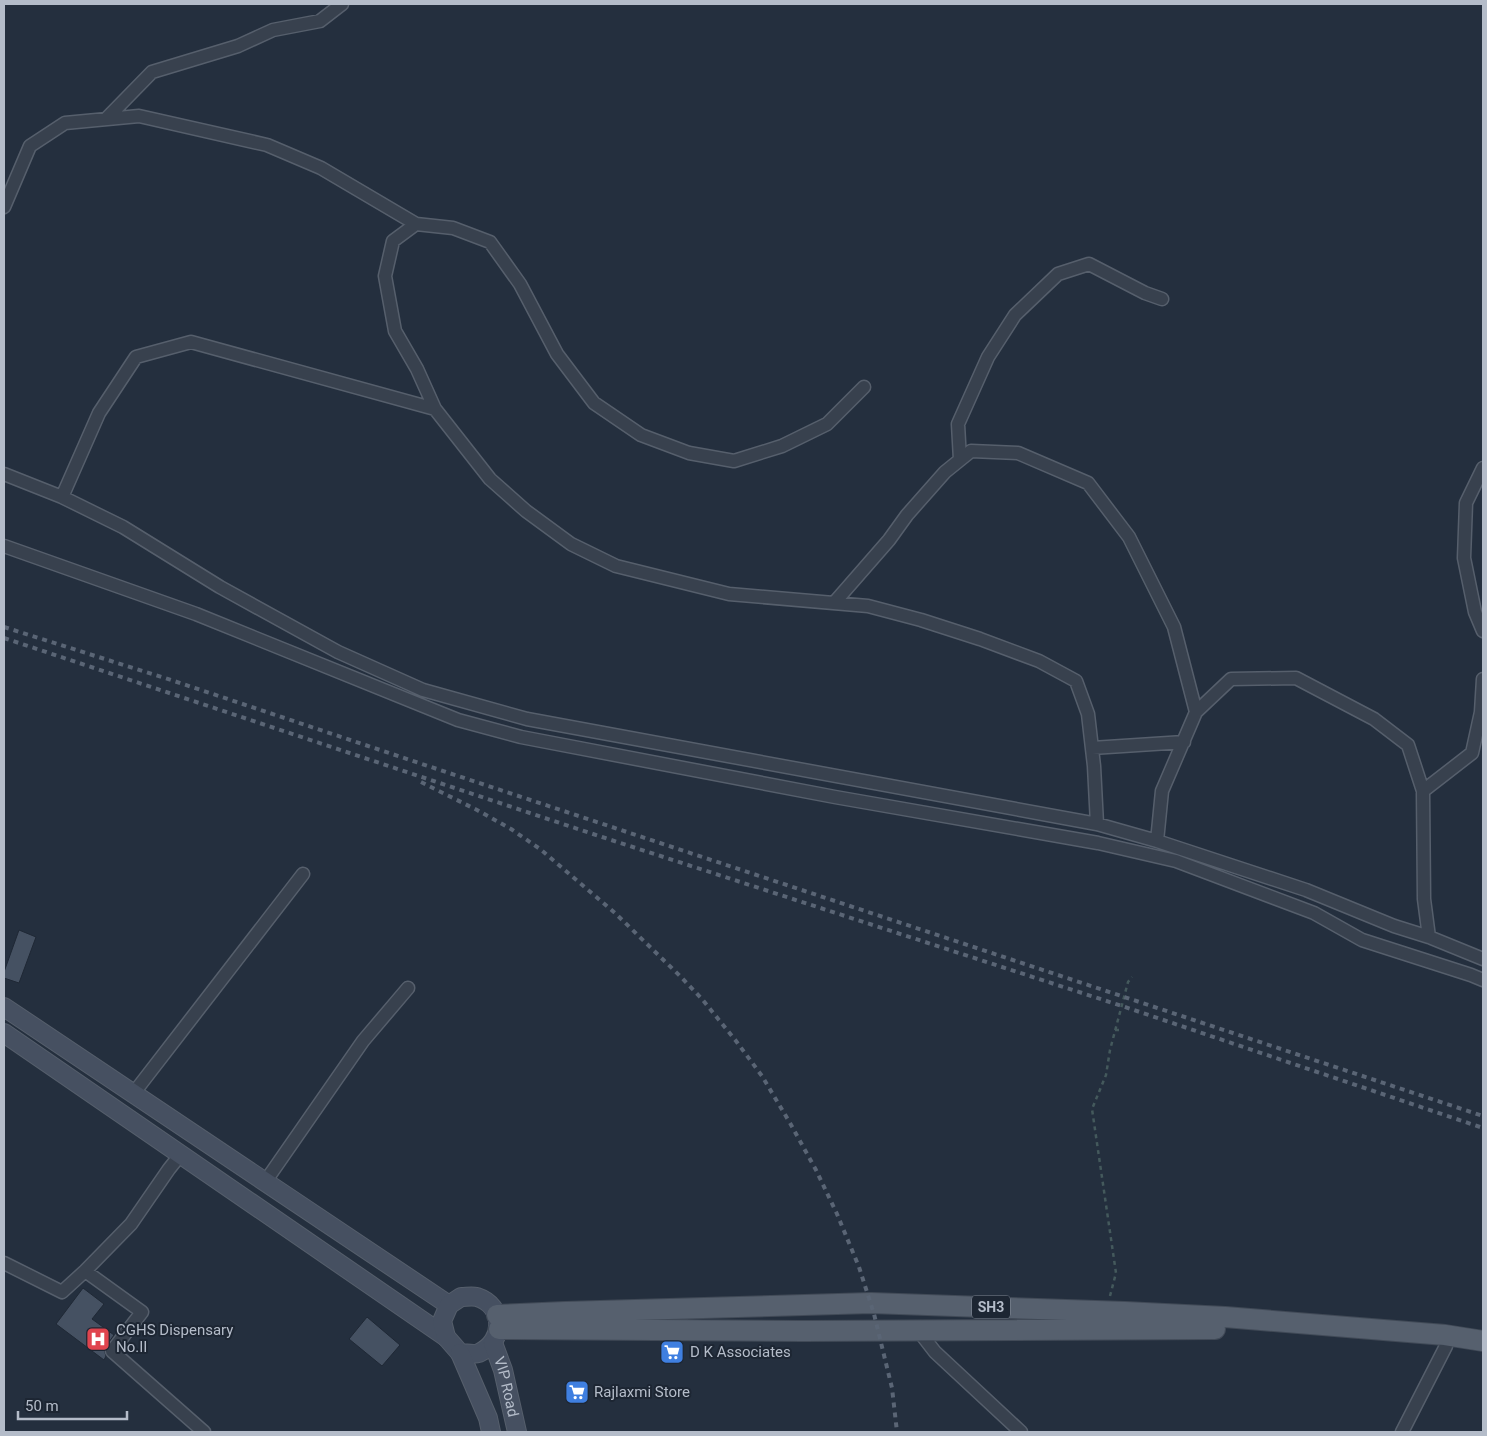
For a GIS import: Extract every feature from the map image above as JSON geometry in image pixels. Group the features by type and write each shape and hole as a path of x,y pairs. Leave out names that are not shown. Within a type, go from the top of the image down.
{"main road":[{"path":"4,1007 449,1305"},
{"path":"4,1032 446,1337 460,1353 478,1353 496,1329 489,1303 476,1297 461,1298 449,1305 442,1321 446,1337"},
{"name":"SH3","path":"496,1329 565,1312 871,1302 1150,1321 1446,1346 1483,1353"},
{"name":"SH3","path":"496,1329 918,1330 1225,1317 1445,1335 1483,1341"},
{"name":"VIP Road","path":"496,1329 517,1432"},
{"name":"VIP Road","path":"460,1353 488,1418 491,1432"}],"street":[{"path":"106,119 152,72 238,46 273,30 320,21 342,4"},
{"path":"4,207 30,146 65,123 139,116 267,145 321,168 416,224 453,228 490,242 520,284 558,354 594,403 641,435 689,453 734,461 782,446 827,424 864,387"},
{"path":"416,224 393,241 385,276 395,331 435,409 490,479 526,511 571,544 616,566 729,594 868,606 921,620 980,639 1039,661 1076,681 1088,714 1097,824"},
{"path":"960,460 958,424 988,357 1015,315 1058,274 1089,264 1145,293 1162,299"},
{"path":"62,497 99,413 136,357 191,342 435,409"},
{"path":"834,603 945,472 971,451 1018,454 1088,483 1129,537 1174,627 1196,712"},
{"path":"1483,468 1479,489 1466,503 1464,558 1475,612 1483,631"},
{"path":"4,474 62,497 123,527 220,587 338,652 423,690 527,719 1097,824 1156,841 1306,890 1394,926 1428,936 1483,959"},
{"path":"4,546 196,614 458,720 540,740 835,797 1098,843 1176,861 1314,913 1362,940 1483,980"},
{"path":"1156,841 1162,791 1196,712 1231,679 1296,678 1374,719 1408,745 1424,791 1424,900 1428,936"},
{"path":"1424,791 1477,756 1483,678"},
{"path":"1092,748 1184,742"},
{"path":"133,1094 303,874"},
{"path":"265,1182 363,1041 408,988"},
{"path":"4,1263 62,1292 132,1224 181,1154"},
{"path":"85,1271 142,1312 112,1351 204,1432"},
{"path":"918,1330 934,1352 1021,1432"},
{"path":"1402,1432 1446,1346"}],"path":[{"path":"1109,1297 1116,1273 1092,1109 1106,1075 1115,1030 1128,982 1132,977"},
{"path":"1115,1030 1121,1030"}],"building":[{"path":"19,930 36,937 19,983 4,978 4,972"},
{"path":"83,1288 104,1304 92,1319 114,1335 104,1349 106,1356 104,1360 56,1324"},
{"path":"367,1317 400,1345 382,1366 349,1339"}],"railway":[{"path":"4,627 171,680 1483,1116"},
{"path":"4,638 602,837 1122,1006 1483,1128"},
{"path":"421,782 511,829 540,849 615,913 702,999 762,1076 816,1170 859,1267 874,1314 892,1388 897,1432"}],"place":[{"name":"CGHS Dispensary No.II","path":"98,1339"},
{"name":"D K Associates","path":"672,1352"},
{"name":"Rajlaxmi Store","path":"577,1392"}]}
